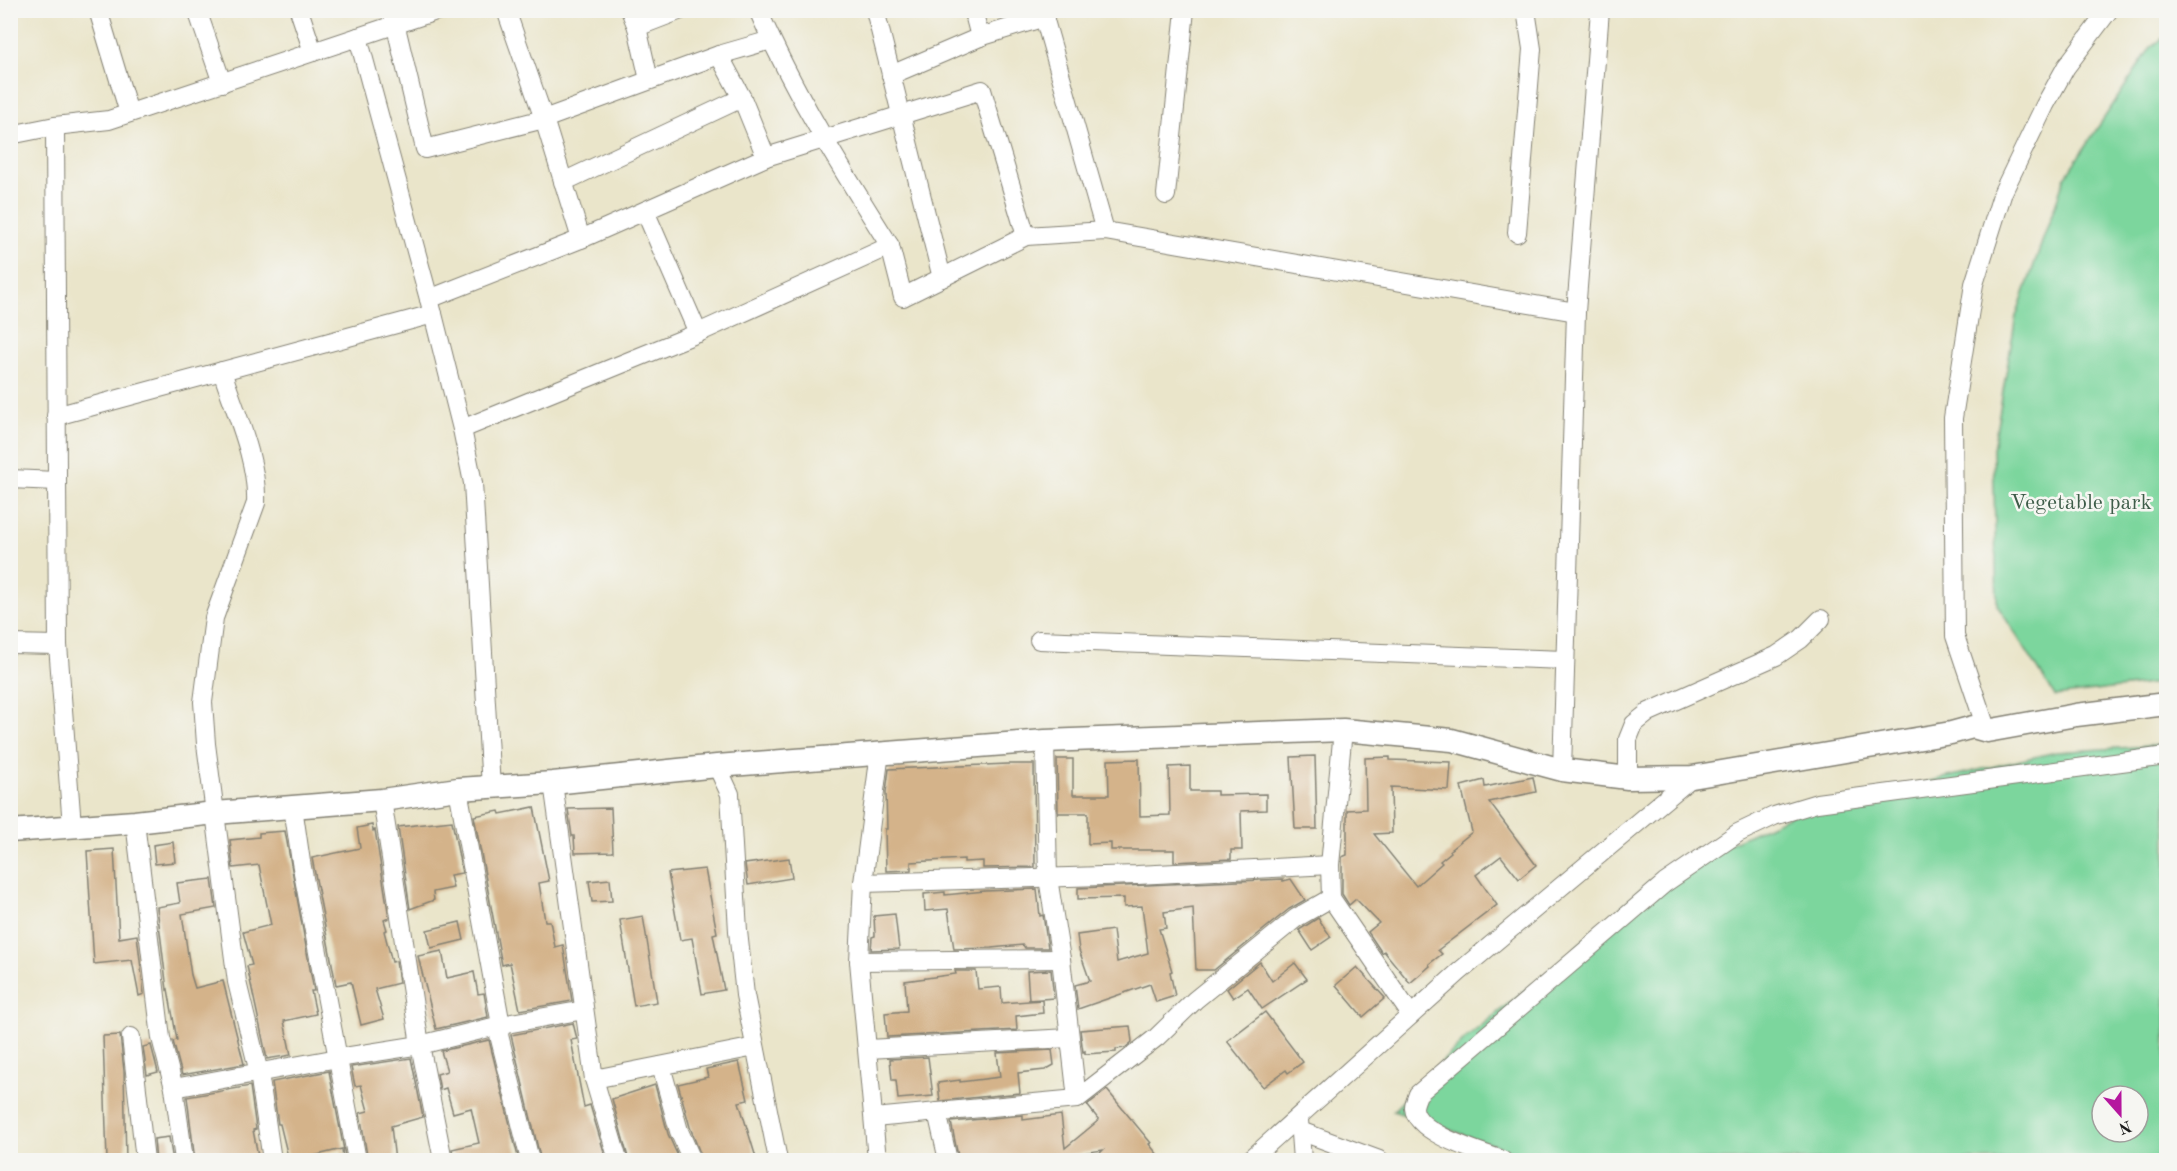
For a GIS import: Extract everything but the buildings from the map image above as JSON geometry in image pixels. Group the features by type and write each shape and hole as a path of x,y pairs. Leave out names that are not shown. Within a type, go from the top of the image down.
{"main road":[{"path":"10,831 382,800 458,789 553,783 717,766 880,753 1045,741 1343,730 1452,740 1562,770 1628,778 1692,777 1974,728 1987,731 2076,715 2166,704"}],"street":[{"path":"98,10 129,113"},
{"path":"196,10 222,83"},
{"path":"298,10 313,52"},
{"path":"10,135 55,126 109,120 358,37 393,18 439,10"},
{"path":"506,10 544,119 581,239"},
{"path":"649,80 633,19 681,10"},
{"path":"758,10 823,140 890,246 903,297 1026,236 1106,231 1576,312"},
{"path":"875,10 942,278"},
{"path":"973,10 980,37"},
{"path":"1166,195 1185,10"},
{"path":"1517,233 1532,49 1526,10"},
{"path":"1562,770 1576,312 1600,10"},
{"path":"1987,731 1955,636 1953,418 1974,284 2003,192 2045,105 2066,67 2109,10"},
{"path":"891,75 980,37 1043,14 1106,231"},
{"path":"393,18 425,149 544,119 718,55 771,40"},
{"path":"358,37 431,307 462,429 473,483 491,788"},
{"path":"718,55 742,98 766,157"},
{"path":"56,416 222,371 431,307 766,157 982,90 1026,236"},
{"path":"563,182 742,98"},
{"path":"55,126 58,645 72,826"},
{"path":"645,211 698,333"},
{"path":"462,429 698,333 890,246"},
{"path":"222,371 253,466 257,488 256,503 214,618 203,702 206,744 237,982 259,1073 272,1161"},
{"path":"10,479 57,481"},
{"path":"1628,778 1628,739 1634,724 1649,712 1790,648 1821,620"},
{"path":"1039,640 1565,660"},
{"path":"10,644 58,645"},
{"path":"1343,730 1330,865 1331,898 1410,1015"},
{"path":"1045,741 1047,878 1061,959 1077,1099"},
{"path":"877,1161 860,961 863,884 880,753"},
{"path":"1502,1161 1425,1127 1416,1115 1414,1106 1418,1094 1665,883 1738,833 1774,816 1817,803 2166,756"},
{"path":"717,766 730,794 738,932 745,995 778,1161"},
{"path":"1250,1161 1299,1124 1410,1015 1459,972 1692,777"},
{"path":"553,783 594,1079 618,1161"},
{"path":"458,789 501,1025 499,1035 530,1161"},
{"path":"382,800 420,1045 443,1161"},
{"path":"293,807 301,862 357,1161"},
{"path":"135,822 161,1038 174,1088 184,1161"},
{"path":"863,884 1330,865"},
{"path":"874,1118 1077,1099 1157,1037 1195,1000 1296,918 1331,898"},
{"path":"860,961 1061,959"},
{"path":"174,1088 420,1045 501,1025 584,1010"},
{"path":"131,1037 145,1161"},
{"path":"868,1049 1069,1038"},
{"path":"594,1079 755,1047"},
{"path":"661,1066 679,1131 692,1161"},
{"path":"937,1112 948,1161"},
{"path":"1299,1124 1302,1161"},
{"path":"1299,1124 1379,1161"}],"green space":[{"name":"Vegetable park","path":"2166,36 2166,682 2055,696 1997,605 1993,449 2016,316 2065,177 2151,47"},
{"path":"2166,745 2166,1160 1539,1160 1393,1111 1465,1039 1554,967 1654,878 1801,811 2056,752"}]}
